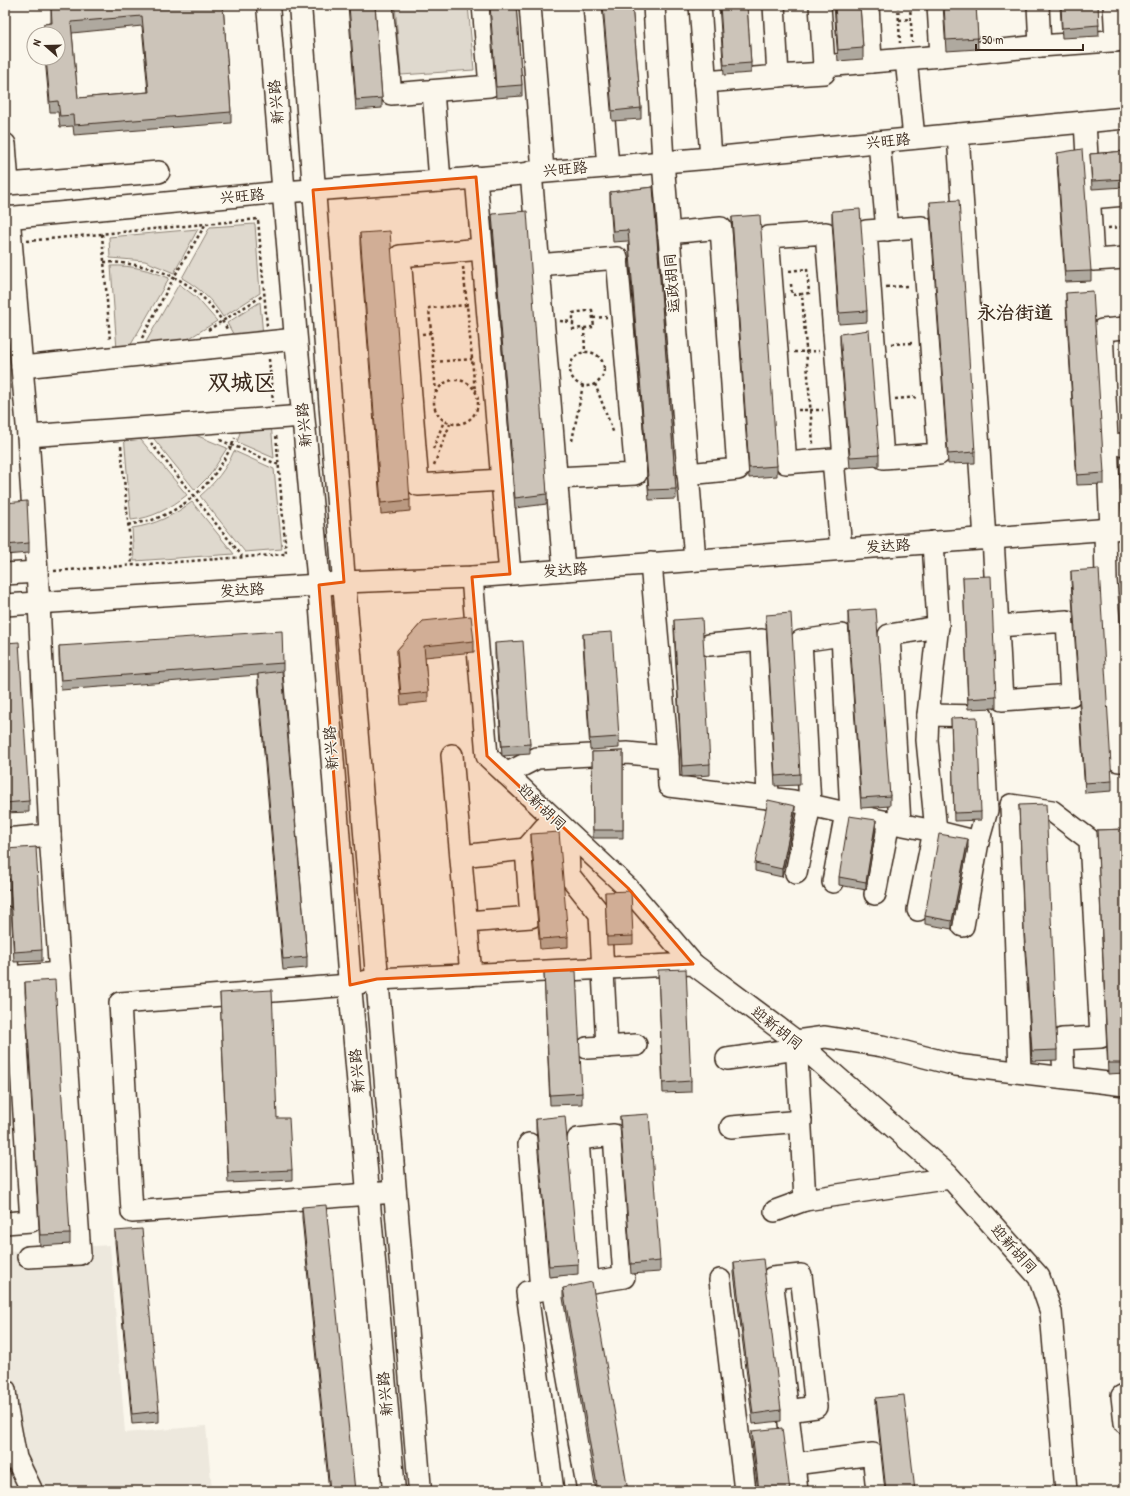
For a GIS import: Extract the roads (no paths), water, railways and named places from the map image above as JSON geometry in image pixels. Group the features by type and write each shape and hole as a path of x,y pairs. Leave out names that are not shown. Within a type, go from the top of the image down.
{"main road":[{"name":"新兴路","path":"268,5 283,192 319,585 350,985 394,1491"},
{"name":"新兴路","path":"300,5 344,582 420,1491"}],"street":[{"path":"382,5 391,94 490,86 483,5"},
{"path":"530,5 537,172 538,265 564,570"},
{"path":"594,5 608,166"},
{"name":"运政胡同","path":"654,5 668,233 695,560"},
{"path":"700,5 710,158"},
{"path":"774,5 778,76"},
{"path":"705,82 824,72 820,5"},
{"path":"868,5 871,62"},
{"path":"938,5 940,56"},
{"path":"1038,5 1040,46"},
{"path":"824,66 1121,40 1114,5"},
{"path":"907,59 914,138"},
{"path":"433,91 440,181"},
{"name":"兴旺路","path":"7,218 283,192 440,181 710,158 1125,118"},
{"path":"1085,122 1094,260 1125,258"},
{"path":"958,134 989,538 998,626 1002,700 1071,695 1067,621 998,626"},
{"path":"879,142 887,230"},
{"path":"5,144 8,184 159,172"},
{"path":"112,176 115,208"},
{"path":"476,177 510,574"},
{"path":"38,182 41,215"},
{"path":"1090,198 1125,195"},
{"path":"7,218 8,243 28,436 39,603 50,835 80,1254 28,1257"},
{"path":"922,227 926,285 923,397 939,454 884,458 879,400 881,333 882,288 866,231 922,227"},
{"path":"668,233 721,228 738,469 688,474"},
{"path":"826,233 834,340 844,458 786,463 768,237 826,233"},
{"path":"482,249 400,256 418,485 502,480"},
{"path":"538,265 617,258 636,474 556,478"},
{"path":"1125,328 1102,330 1116,445 1114,529 1106,580 1117,625 1119,761 1125,761"},
{"path":"834,340 881,333"},
{"path":"22,367 296,339"},
{"path":"28,436 303,416"},
{"path":"824,460 841,549"},
{"name":"发达路","path":"5,605 319,585 344,582 472,577 1114,529"},
{"path":"918,910 935,831 927,740 928,715 938,627 933,542"},
{"path":"651,563 668,757 669,786 794,801 848,814 935,831 978,842"},
{"path":"5,574 37,572"},
{"name":"迎新胡同","path":"472,577 487,756 572,843 628,888 693,964 796,1045 950,1178 1039,1277 1051,1312 1066,1491"},
{"path":"875,894 895,823 889,635 938,627"},
{"path":"796,872 810,805 801,640 842,635 848,814 833,882"},
{"path":"708,645 762,640 768,798"},
{"path":"928,715 982,716 987,810 978,842 963,926"},
{"path":"506,774 537,758 627,753 668,757"},
{"path":"452,755 471,975"},
{"path":"1020,1072 1011,805 1052,811 1090,840 1101,1037 1062,1039 1064,1077"},
{"path":"461,856 526,849 545,827 572,843 569,875 600,914 603,968 597,1047 636,1045"},
{"path":"5,839 50,835"},
{"path":"466,922 530,917 526,849"},
{"path":"5,917 8,977 12,985 30,1221 5,1223"},
{"path":"395,1192 132,1212 120,1003 350,985 377,979 693,964"},
{"path":"12,985 60,973"},
{"path":"727,1059 796,1045 826,1037 882,1046 956,1065 1125,1085"},
{"path":"796,1045 805,1200"},
{"path":"731,1127 801,1122"},
{"path":"553,1491 527,1292 588,1283 624,1277 614,1135 578,1139 588,1283"},
{"path":"529,1144 547,1289 588,1491"},
{"path":"775,1211 805,1200 950,1178"},
{"path":"738,1436 764,1432 789,1420 816,1407 801,1275 772,1278 789,1420 797,1491"},
{"path":"720,1280 744,1491"},
{"path":"5,1390 7,1410 16,1458 32,1491"},
{"path":"1125,1395 1122,1396 1125,1423"},
{"path":"794,1464 873,1454 877,1491"}],"district":[{"name":"永治街道","path":"1015,312"},
{"name":"双城区","path":"242,382"}]}
